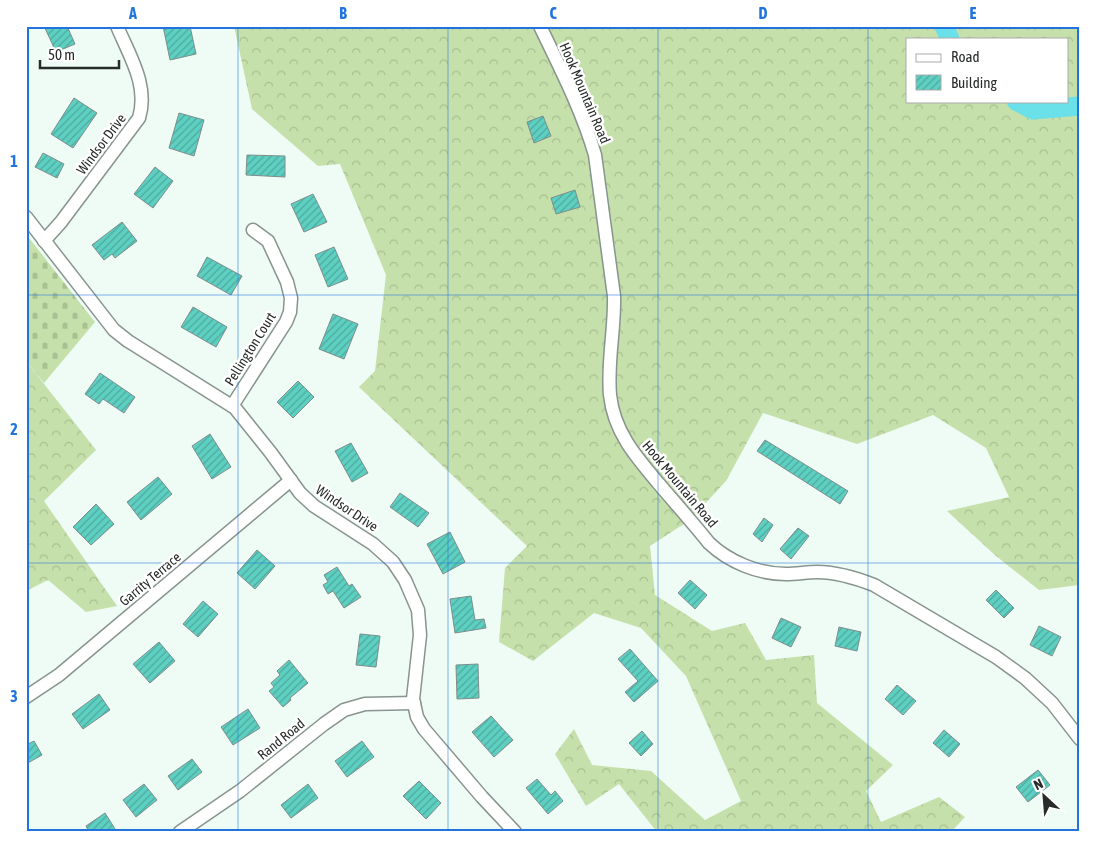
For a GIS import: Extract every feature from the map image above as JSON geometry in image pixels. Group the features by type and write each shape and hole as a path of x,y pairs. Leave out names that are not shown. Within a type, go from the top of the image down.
{"street":[{"name":"Windsor Drive","path":"44,241 61,222 140,118 143,106 142,85 117,26"},
{"name":"Hook Mountain Road","path":"540,26 578,107 595,155 614,296 609,382 610,396 617,424 623,438 635,456 708,543 719,553 732,560 773,574 818,572 834,574 854,578 880,588 996,657 1025,678 1052,703 1080,738"},
{"name":"Windsor Drive","path":"26,217 114,330 128,341 232,406 271,453 300,493 314,506 352,530 384,553 393,562 405,580 418,610 420,622 413,687 414,703 418,717 424,729 482,797 515,832"},
{"name":"Pellington Court","path":"232,406 286,322 290,307 291,298 287,282 268,241 253,230"},
{"name":"Garrity Terrace","path":"26,697 59,675 291,480"},
{"name":"Rand Road","path":"180,832 240,791 344,710 365,704 414,703"}],"green space":[{"path":"234,26 1080,26 1080,585 1039,590 996,556 947,511 1009,497 986,448 933,415 857,444 763,413 726,481 690,520 650,546 655,595 712,631 745,623 766,660 814,655 817,703 893,765 866,791 881,822 939,797 965,817 951,832 657,832 619,784 586,806 555,754 574,729 592,765 651,771 705,820 741,801 686,676 641,628 594,613 533,661 499,642 505,568 527,546 359,387 375,371 386,275 340,164 318,166 252,109"},
{"path":"26,234 95,322 44,383 26,361"},
{"path":"26,361 96,450 44,501 117,606 86,612 48,580 26,591"}],"building":[{"path":"44,26 67,26 75,44 56,52"},
{"path":"163,26 190,26 196,54 170,60"},
{"path":"74,98 97,113 73,148 51,134"},
{"path":"179,113 204,120 194,156 169,148"},
{"path":"543,116 551,136 534,143 527,122"},
{"path":"43,153 64,164 57,178 35,167"},
{"path":"247,155 285,156 285,177 246,175"},
{"path":"155,167 173,181 153,208 134,194"},
{"path":"575,190 580,207 556,214 551,198"},
{"path":"313,194 327,222 304,232 291,204"},
{"path":"122,222 137,241 115,258 112,254 104,260 92,245"},
{"path":"334,247 348,279 328,287 315,255"},
{"path":"207,257 242,276 231,295 197,276"},
{"path":"193,307 227,327 216,347 181,327"},
{"path":"333,314 358,324 344,359 319,349"},
{"path":"100,373 135,397 124,413 103,399 99,404 85,394"},
{"path":"298,381 314,397 293,418 277,402"},
{"path":"210,434 231,467 212,479 192,446"},
{"path":"765,440 848,491 840,504 757,451"},
{"path":"351,443 368,473 352,482 335,451"},
{"path":"158,477 172,494 141,520 127,502"},
{"path":"400,493 429,513 418,527 390,507"},
{"path":"96,504 114,524 91,545 73,527"},
{"path":"764,518 773,525 762,542 753,534"},
{"path":"798,528 809,536 791,559 780,549"},
{"path":"450,532 465,562 443,574 427,544"},
{"path":"257,550 275,566 255,589 237,573"},
{"path":"337,567 349,586 352,584 361,597 344,608 333,591 328,594 323,585 328,582 324,575"},
{"path":"690,580 707,595 695,609 678,593"},
{"path":"996,590 1014,608 1004,618 986,600"},
{"path":"471,596 475,620 484,619 486,628 455,633 450,599"},
{"path":"203,601 218,614 198,637 183,624"},
{"path":"781,618 801,627 791,647 772,638"},
{"path":"1039,626 1061,637 1052,656 1030,645"},
{"path":"839,627 861,632 857,651 835,646"},
{"path":"360,634 380,636 376,667 356,665"},
{"path":"159,642 175,661 150,683 133,664"},
{"path":"630,649 658,681 634,702 625,692 638,681 618,659"},
{"path":"289,660 308,683 290,698 291,700 283,707 269,691 274,687 271,683 280,675 277,671"},
{"path":"478,664 479,698 457,699 456,665"},
{"path":"897,685 916,701 903,715 885,699"},
{"path":"99,694 110,710 83,729 72,714"},
{"path":"248,709 260,728 233,745 221,727"},
{"path":"491,716 513,740 494,757 472,732"},
{"path":"944,730 960,744 949,757 933,743"},
{"path":"642,731 653,744 641,756 629,743"},
{"path":"34,741 42,755 26,764 26,745"},
{"path":"362,741 374,757 347,777 335,761"},
{"path":"192,759 202,772 178,790 168,776"},
{"path":"1038,770 1050,785 1028,802 1016,787"},
{"path":"537,779 551,795 555,791 563,801 548,814 526,788"},
{"path":"419,781 441,803 426,819 403,796"},
{"path":"144,784 157,800 136,817 123,800"},
{"path":"308,784 318,798 291,818 281,805"},
{"path":"105,813 117,832 89,832 86,826"}],"waterway":[{"path":"944,26 950,38"},
{"path":"1018,102 1033,110 1080,106"}]}
